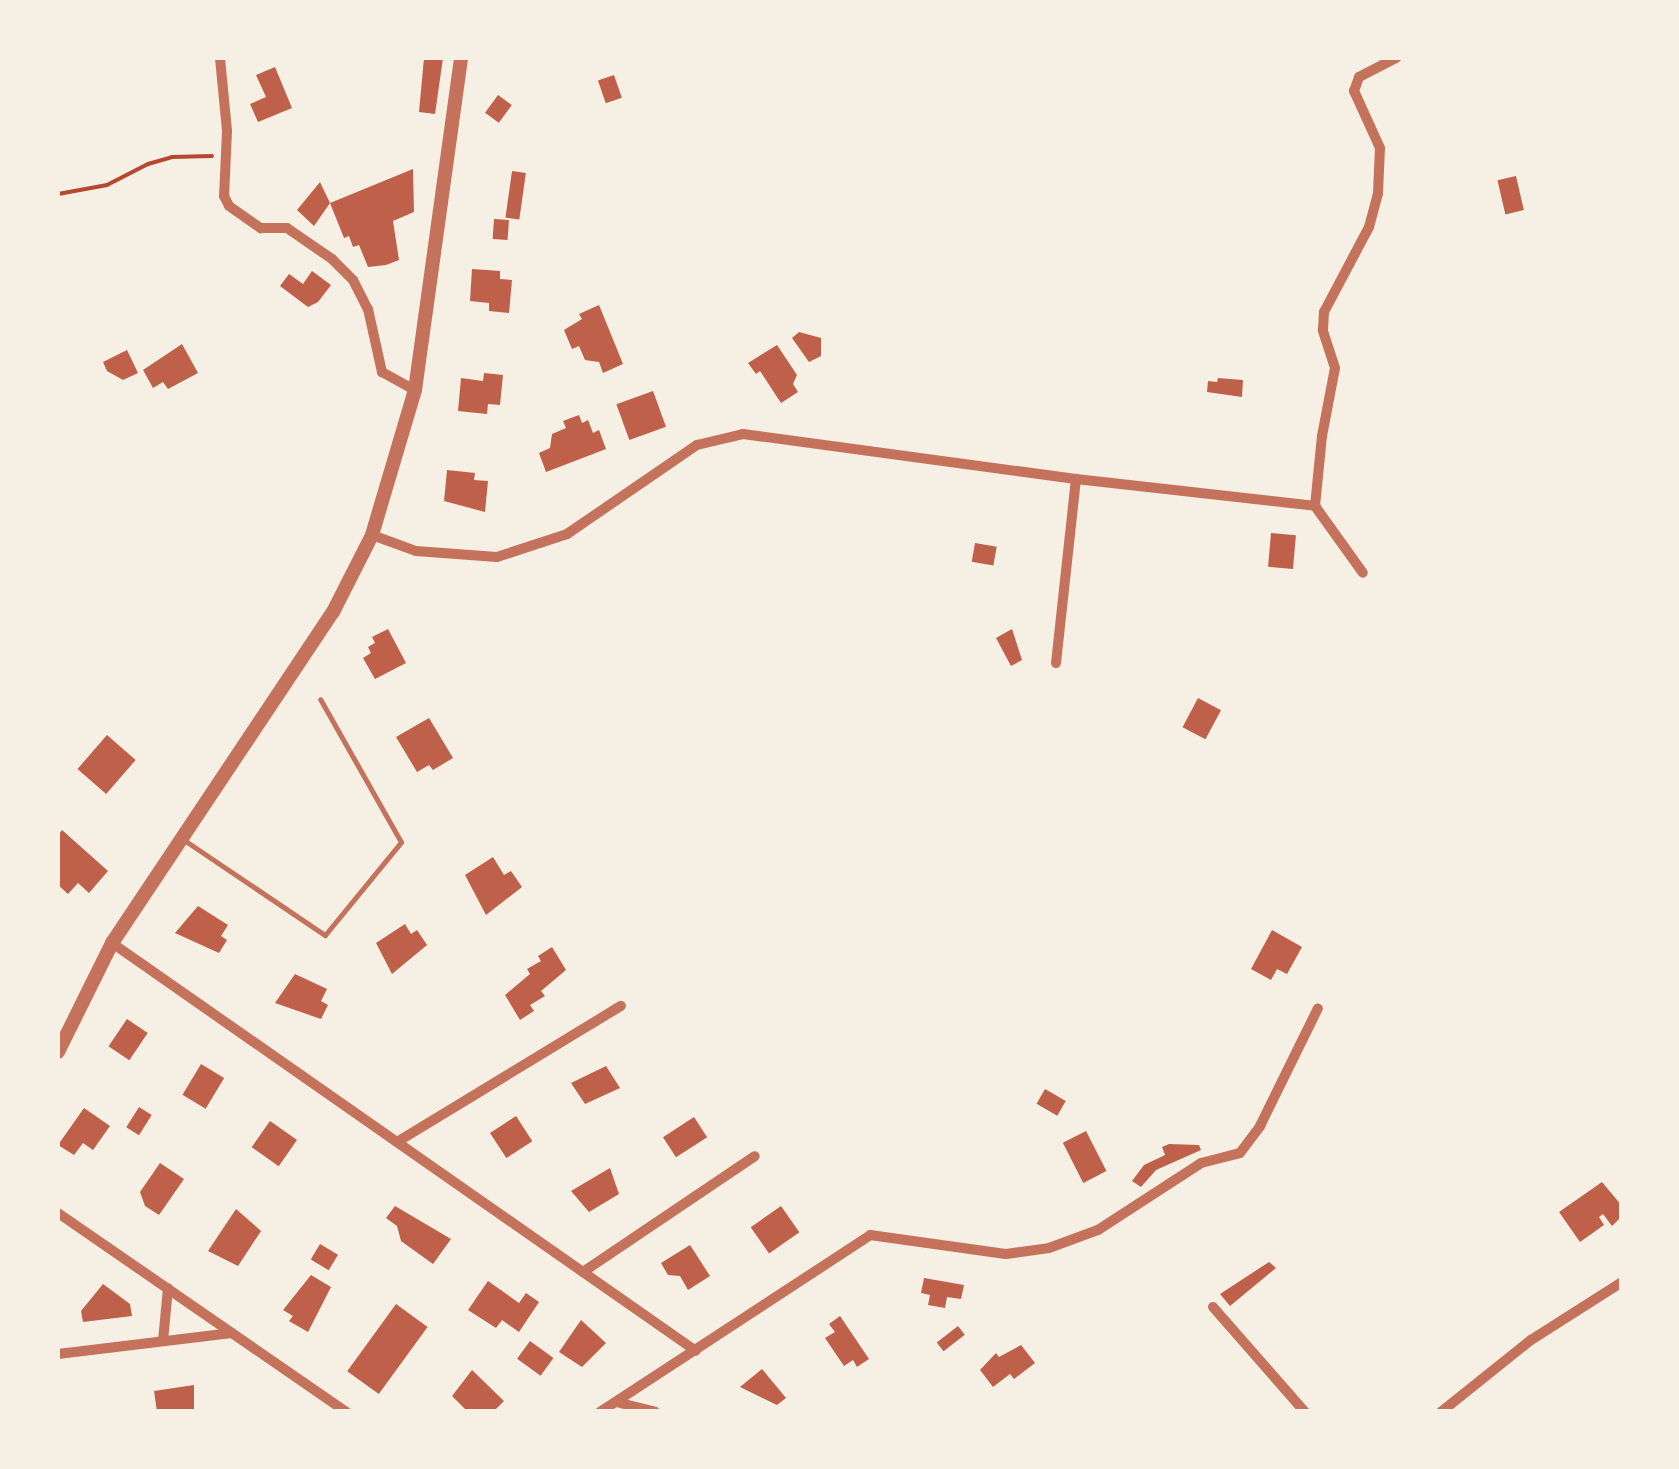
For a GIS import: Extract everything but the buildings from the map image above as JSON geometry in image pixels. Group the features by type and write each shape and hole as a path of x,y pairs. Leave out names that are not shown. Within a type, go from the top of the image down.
{"street":[{"path":"220,58 226,157 224,196 229,206 261,228 287,228 332,259 353,280 368,310 382,372 415,390"},
{"path":"58,1052 112,943 333,612 372,535 415,390 461,58"},
{"path":"1363,574 1316,506 1322,436 1335,368 1323,330 1324,312 1369,228 1378,192 1380,148 1354,92 1359,76 1396,58"},
{"path":"372,535 416,551 497,557 567,534 697,445 743,434 1076,479 1316,506"},
{"path":"1056,663 1076,479"},
{"path":"112,943 696,1351"},
{"path":"397,1142 621,1006"},
{"path":"600,1412 870,1235 1006,1254 1049,1248 1098,1230 1201,1163 1240,1153 1260,1126 1318,1008"},
{"path":"584,1272 755,1156"},
{"path":"58,1213 346,1412"},
{"path":"1441,1412 1531,1340 1622,1282"},
{"path":"164,1341 168,1288"},
{"path":"1214,1307 1305,1412"},
{"path":"58,1354 232,1333"},
{"path":"620,1402 655,1412"}],"lane":[{"path":"181,838 326,935 401,842 320,700"}],"path":[{"path":"58,194 107,185 172,157 226,157"}]}
